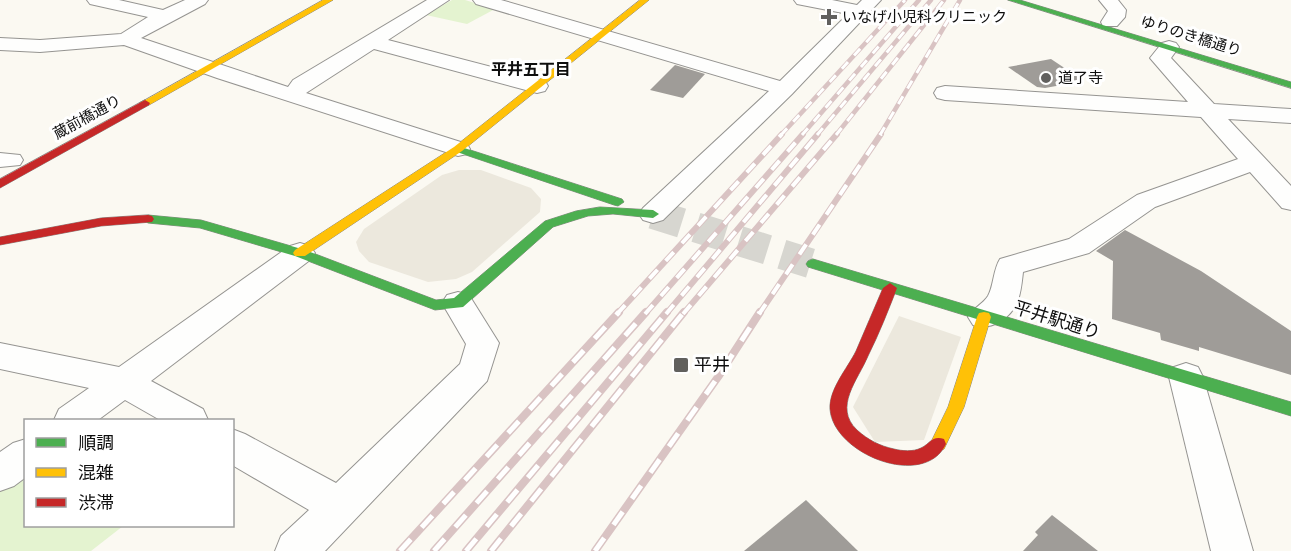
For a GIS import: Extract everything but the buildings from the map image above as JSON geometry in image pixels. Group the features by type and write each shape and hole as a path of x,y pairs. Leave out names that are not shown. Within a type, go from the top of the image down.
{"street":[{"path":"96,0 165,16"},
{"path":"0,44 40,46 126,39 165,16 199,0"},
{"path":"196,70 217,48 304,0"},
{"path":"196,70 236,53 329,0"},
{"path":"294,94 301,86 440,0"},
{"path":"482,0 784,89"},
{"path":"73,419 300,253 458,149 645,0"},
{"path":"803,0 866,6"},
{"name":"ゆりのき橋通り","path":"1012,0 1291,85"},
{"name":"ゆりのき橋通り","path":"1035,0 1291,78"},
{"path":"1108,0 1117,10 1116,17 1110,22"},
{"path":"0,241 101,222 142,219 201,224 300,253 424,303 435,305 458,303 549,224 565,216 594,208 653,214 784,89 866,6"},
{"path":"126,39 196,70 294,94 653,214"},
{"path":"372,42 537,86"},
{"path":"1169,47 1160,58 1291,202"},
{"name":"蔵前橋通り","path":"126,97 156,81 196,70"},
{"name":"蔵前橋通り","path":"0,184 196,70"},
{"path":"945,93 1291,116"},
{"path":"890,288 872,333 838,404 841,419 850,435 869,448 900,458 932,452 941,441 969,367 984,317 1002,301 1010,266 1079,246 1146,201 1254,162"},
{"path":"543,176 555,201 549,224"},
{"name":"平井駅通り","path":"813,264 1291,409"},
{"path":"296,551 475,371 483,343 458,303"},
{"path":"0,356 123,382 188,419"},
{"path":"1186,377 1232,551"},
{"path":"234,446 341,507"},
{"path":"0,474 24,456"}],"green space":[{"path":"452,0 465,0 495,9 467,24 426,15"},
{"path":"24,462 24,527 122,527 91,551 0,551 0,480"}],"shaded area":[{"path":"459,170 481,170 531,188 541,199 540,212 472,272 456,279 428,282 369,262 359,251 356,242 364,229 442,175"},
{"path":"899,316 961,337 924,440 875,442 853,407"}],"tunnel":[{"path":"653,214 813,264"}],"railway":[{"path":"781,135 905,0"},
{"path":"802,135 919,0"},
{"path":"817,135 931,0"},
{"path":"836,135 944,0"},
{"path":"880,135 960,0"},
{"path":"617,314 782,134"},
{"path":"645,314 803,134"},
{"path":"666,314 818,134"},
{"path":"683,314 837,134"},
{"path":"759,314 881,134"},
{"path":"400,551 619,312"},
{"path":"434,551 646,312"},
{"path":"466,551 667,312"},
{"path":"491,551 684,312"},
{"path":"595,551 718,377 760,312"}],"traffic: fast":[{"path":"1012,0 1291,85"},
{"path":"458,149 618,202"},
{"path":"148,219 201,224 300,253 435,305 458,303 549,224 563,218 600,211 653,214"},
{"path":"813,264 1291,409"}],"traffic: slow":[{"path":"145,103 329,0"},
{"path":"300,253 458,149 645,0"},
{"path":"938,444 956,407 984,317"}],"traffic: jam":[{"path":"0,184 145,103"},
{"path":"0,241 101,222 148,219"},
{"path":"890,288 863,351 841,394 838,406 839,416 843,425 856,440 883,454 905,458 917,457 929,453 938,444"}],"place":[{"name":"いなげ小児科クリニック","path":"829,17"},
{"name":"道了寺","path":"1046,78"},
{"name":"平井","path":"681,365"}],"district":[{"name":"平井五丁目","path":"531,69"}]}
